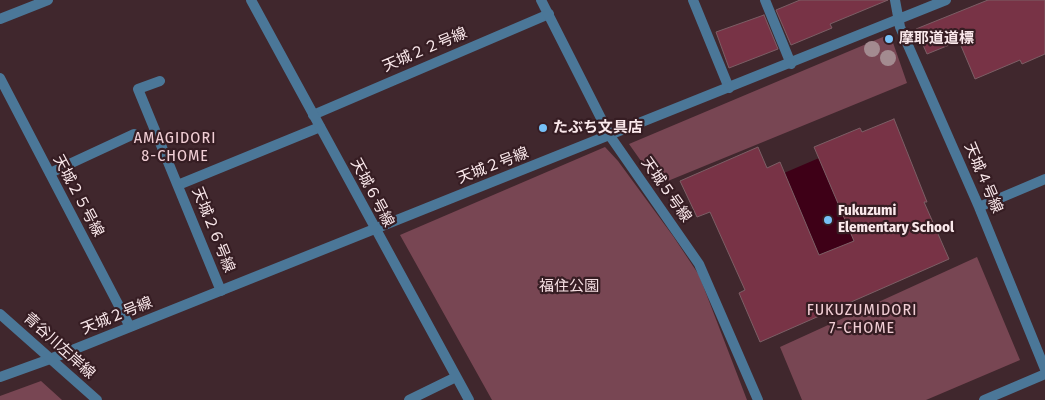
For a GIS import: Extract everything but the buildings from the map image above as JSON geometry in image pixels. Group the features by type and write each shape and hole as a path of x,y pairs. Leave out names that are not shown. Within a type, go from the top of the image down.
{"street":[{"path":"0,19 48,0"},
{"name":"天城６号線","path":"251,0 469,400"},
{"name":"天城５号線","path":"541,0 610,136 699,264 758,400"},
{"path":"693,0 729,88"},
{"path":"765,0 791,64"},
{"name":"天城４号線","path":"895,0 898,20 979,207 1045,369"},
{"name":"天城２号線","path":"0,377 130,328 791,64 946,0"},
{"name":"天城２２号線","path":"313,114 549,14"},
{"name":"天城２５号線","path":"0,78 130,328"},
{"name":"天城２６号線","path":"160,80 138,89 221,291"},
{"path":"178,185 320,127"},
{"path":"50,173 134,134"},
{"path":"979,207 1045,179"},
{"name":"青谷川左岸線","path":"0,314 97,400"},
{"path":"984,400 1045,374"},
{"path":"409,400 456,377"}],"green space":[{"path":"890,34 907,83 658,185 629,144"},
{"name":"福住公園","path":"605,147 618,161 699,275 747,400 492,400 400,235"},
{"path":"977,257 1020,360 926,400 802,400 780,347"},
{"path":"41,381 62,400 0,400 0,396"}],"shaded area":[{"path":"819,158 854,241 819,255 784,173"}],"place":[{"name":"摩耶道道標","path":"889,39"},
{"name":"たぶち文具店","path":"543,128"},
{"name":"Fukuzumi Elementary School","path":"828,220"}],"district":[{"name":"AMAGIDORI 8-CHOME","path":"175,148"},
{"name":"FUKUZUMIDORI 7-CHOME","path":"862,320"}]}
